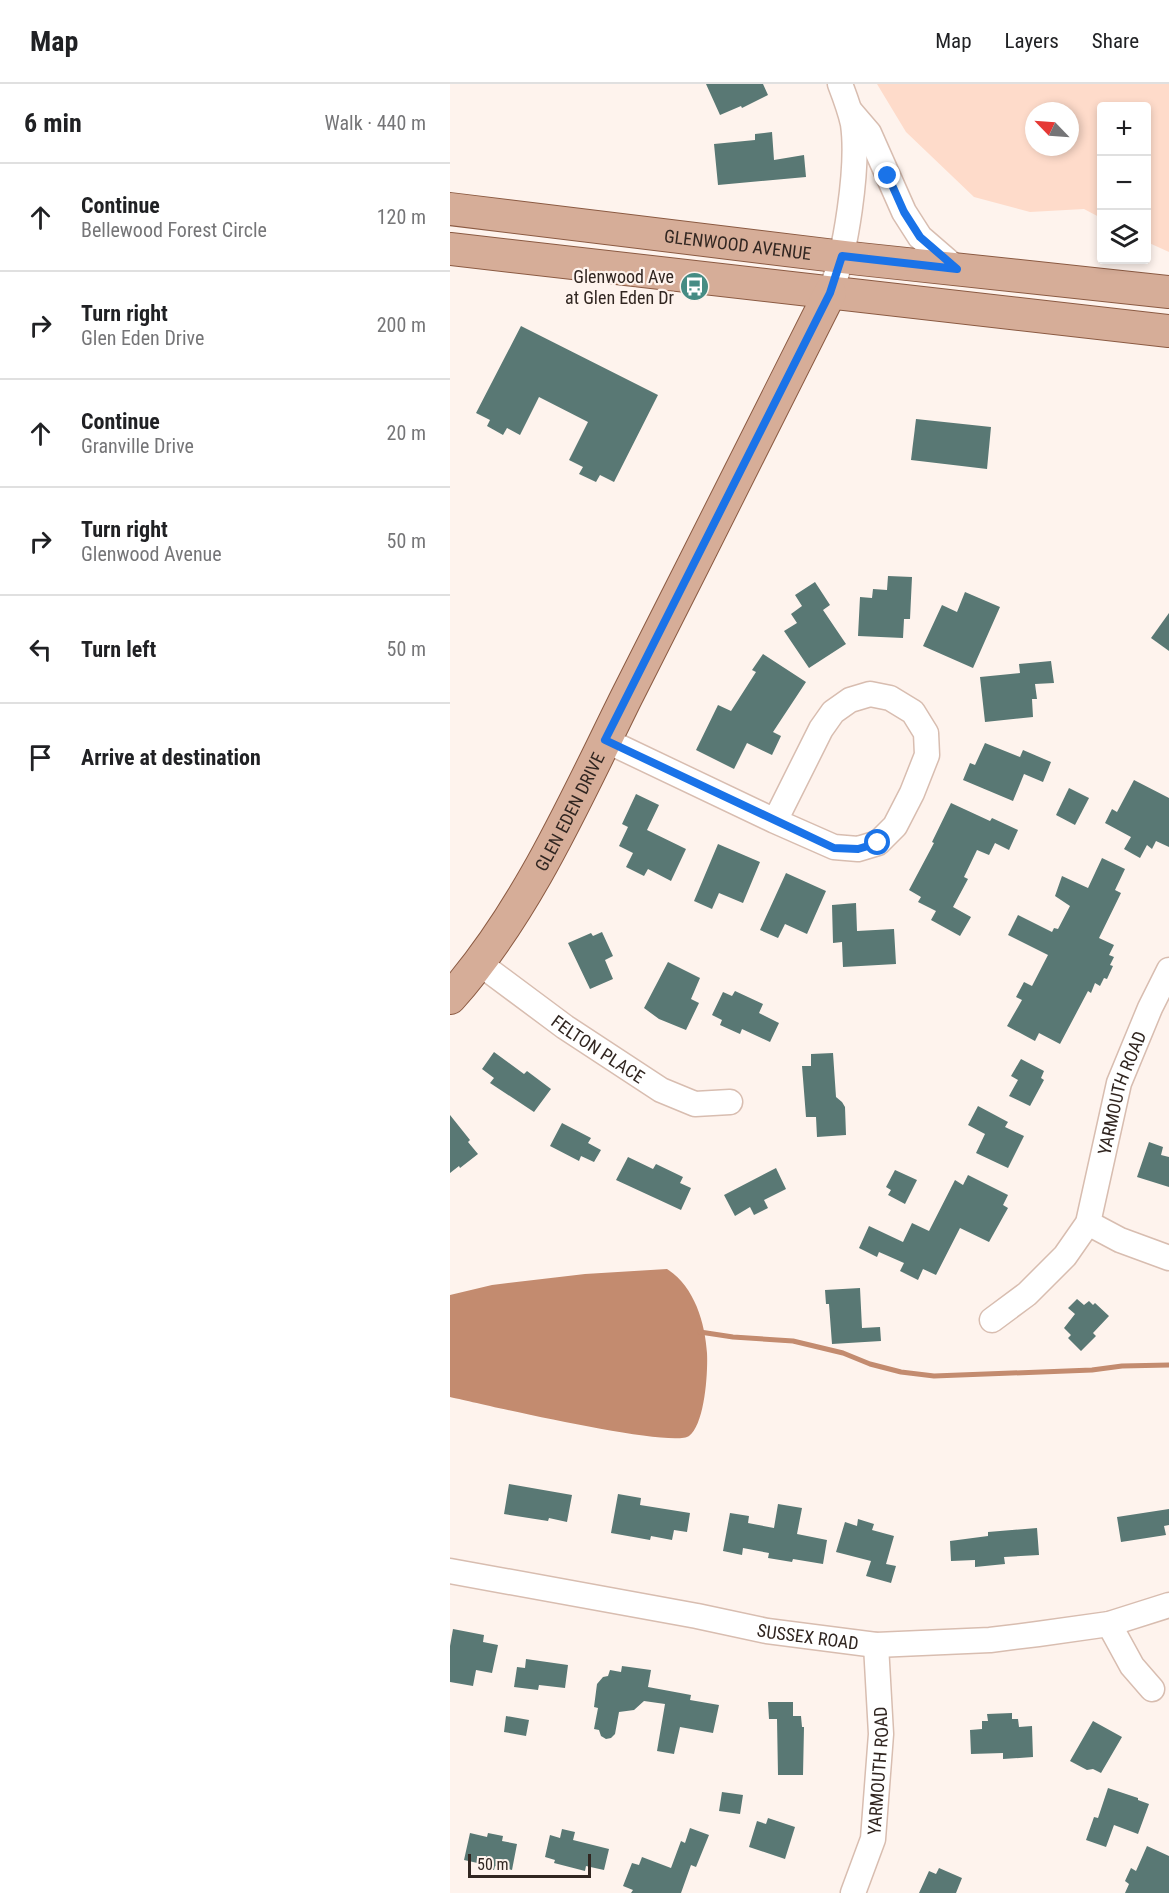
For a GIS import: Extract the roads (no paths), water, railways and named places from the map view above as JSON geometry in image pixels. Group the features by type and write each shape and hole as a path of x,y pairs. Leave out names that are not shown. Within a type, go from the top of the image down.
{"main road":[{"name":"GLENWOOD AVENUE","path":"450,209 1169,292"},
{"name":"GLENWOOD AVENUE","path":"450,249 1169,331"},
{"name":"GLEN EDEN DRIVE","path":"450,998 479,963 522,898 566,818 830,293"}],"street":[{"path":"830,293 842,256 854,142 850,111 840,84"},
{"path":"850,111 869,133 904,212 920,237 957,269"},
{"path":"605,740 776,821 834,848 858,849 878,843 895,826 912,794 927,755 926,733 913,712 890,698 870,694 850,700 833,712 821,729 776,821"},
{"name":"FELTON PLACE","path":"479,963 565,1028 661,1090 695,1104 730,1102"},
{"name":"YARMOUTH ROAD","path":"992,1320 1027,1294 1065,1256 1088,1223 1119,1083 1150,1008 1169,970"},
{"path":"1088,1223 1120,1240 1169,1258"},
{"name":"SUSSEX ROAD","path":"450,1570 767,1631 876,1645 990,1640 1109,1624 1169,1605"},
{"path":"1109,1624 1132,1666 1152,1689"},
{"name":"YARMOUTH ROAD","path":"853,1893 873,1839 881,1734 876,1645"}],"waterway":[{"path":"700,1332 793,1341 843,1353 870,1364 901,1372 934,1376 1169,1365"}],"place":[{"name":"Glenwood Ave at Glen Eden Dr","path":"695,286"}]}
